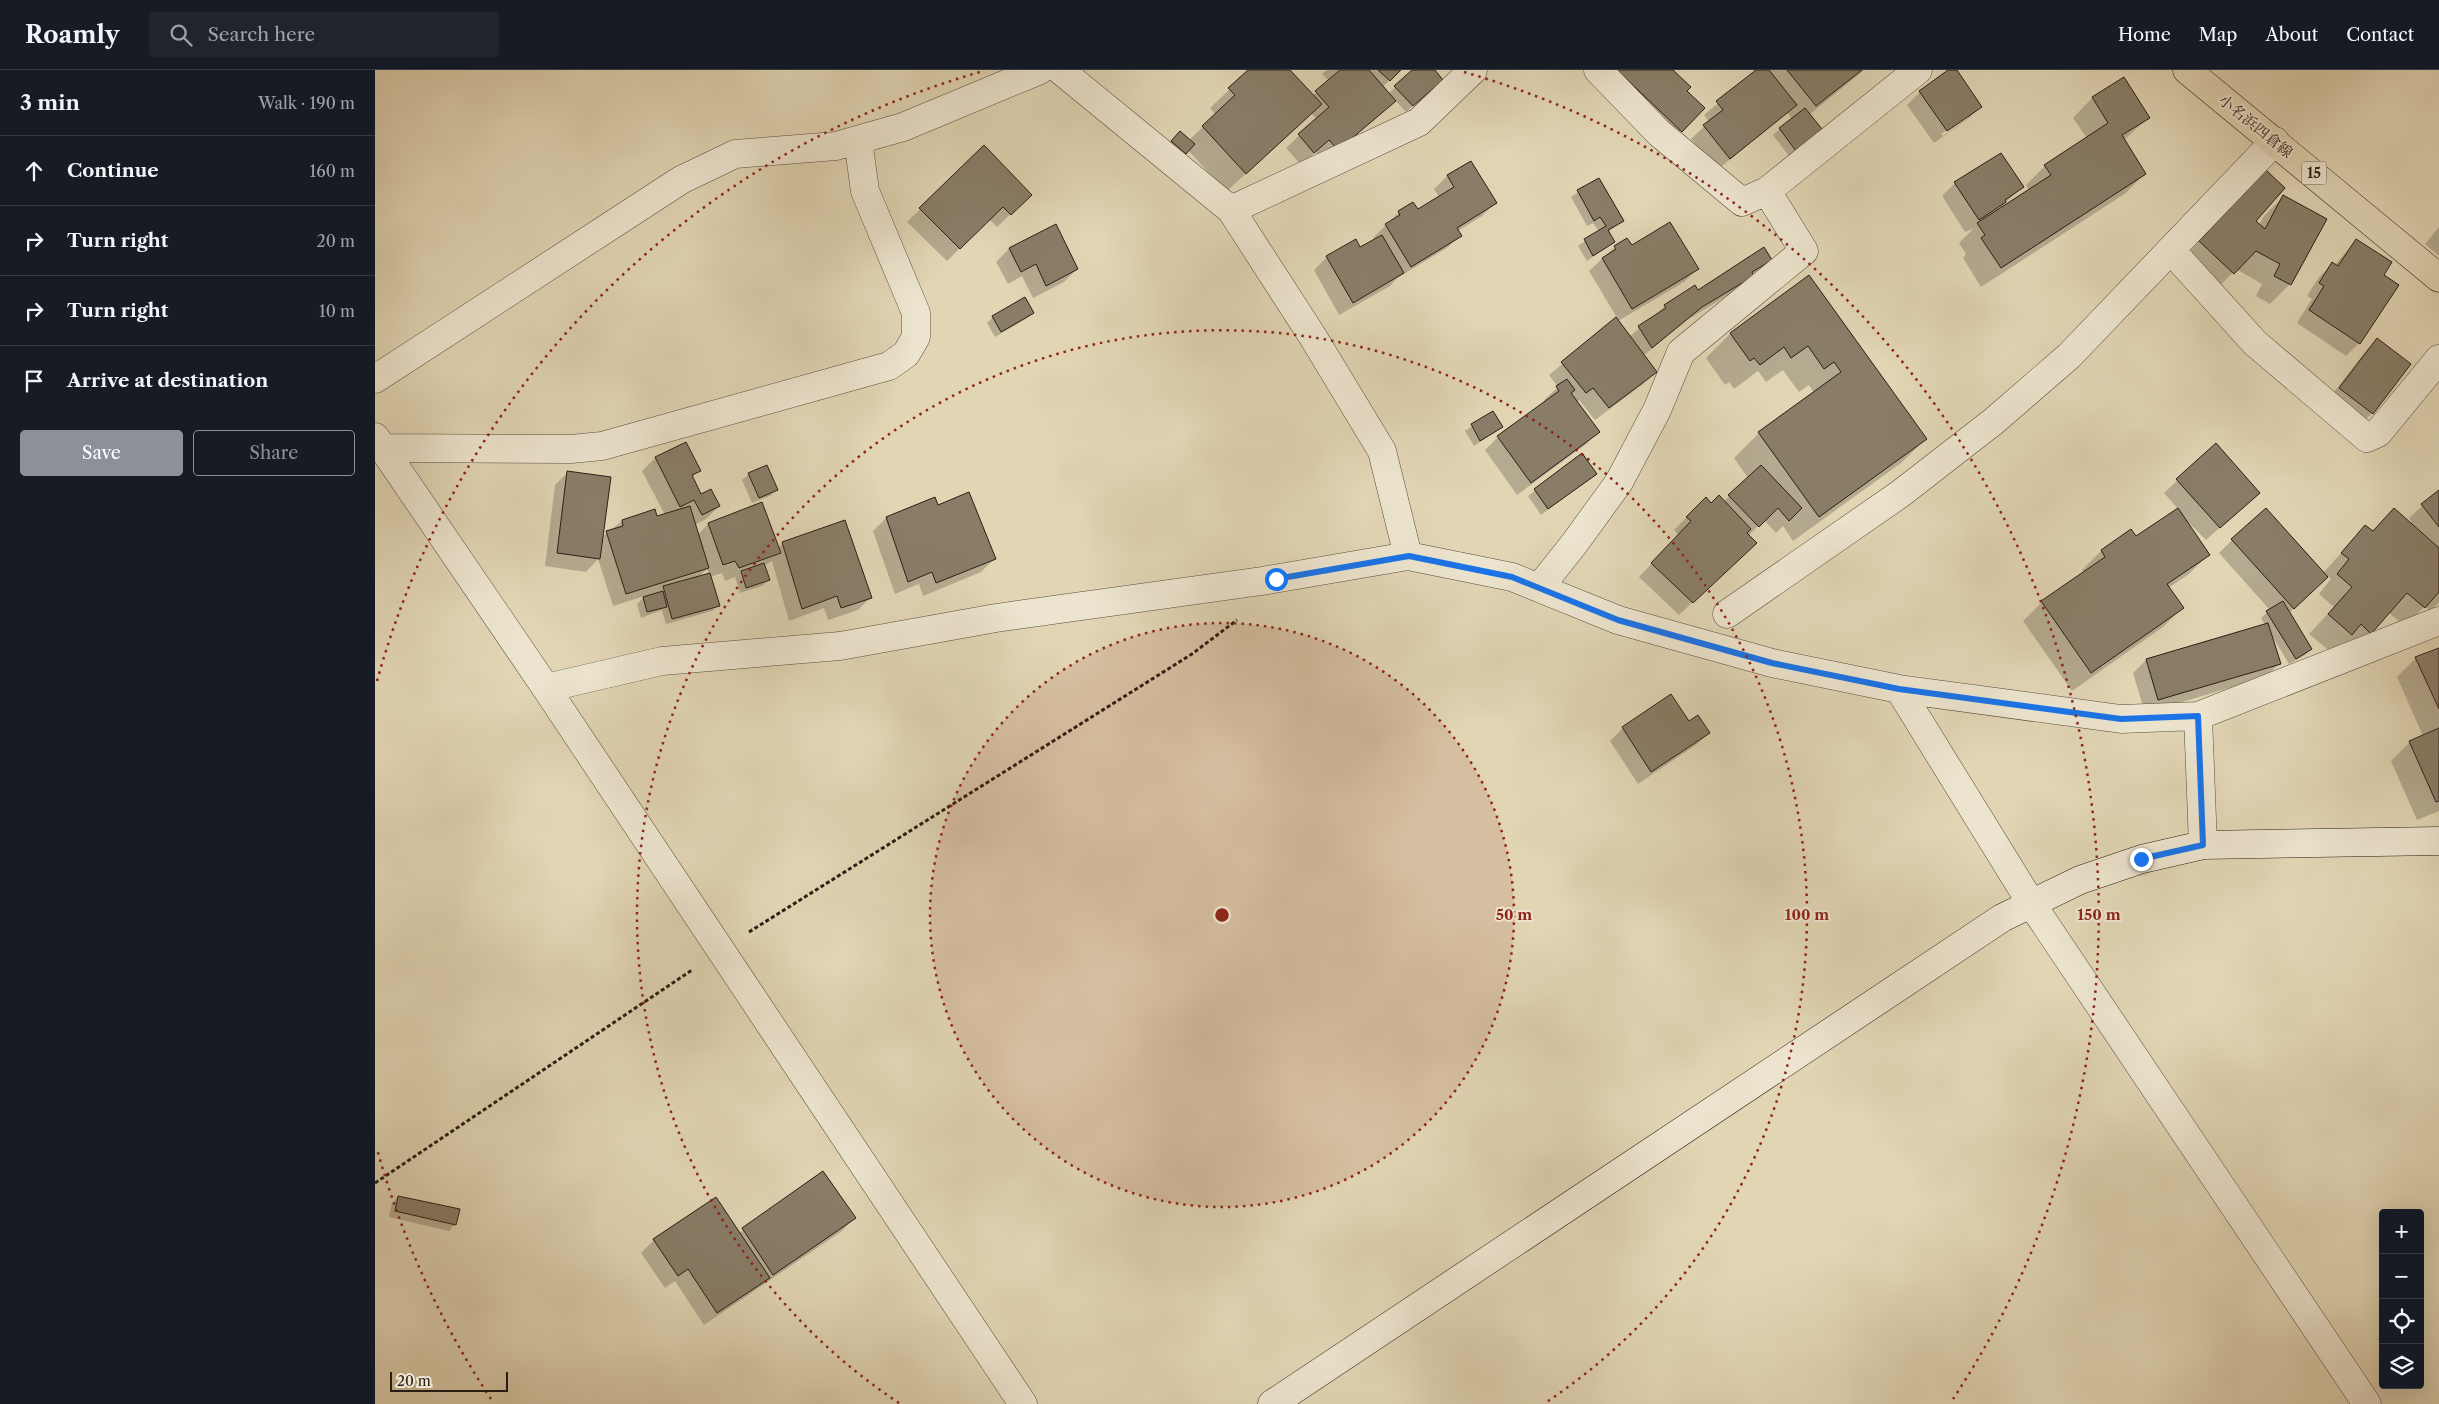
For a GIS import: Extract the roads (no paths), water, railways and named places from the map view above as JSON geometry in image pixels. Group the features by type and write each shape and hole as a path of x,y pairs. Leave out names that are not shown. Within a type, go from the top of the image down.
{"main road":[{"name":"小名浜四倉線","path":"2187,70 2439,278"}],"street":[{"path":"375,379 681,180 735,154 836,146 903,127 1040,70"},
{"path":"1060,70 1231,210 1313,337 1382,451 1409,556"},
{"path":"1231,210 1419,122 1473,70"},
{"path":"1598,70 1659,133 1742,202 1767,191 1918,70"},
{"path":"378,443 571,449 602,446 889,366 907,354 916,336 916,313 865,191 857,140"},
{"path":"1727,614 1900,494 1994,421 2069,356 2275,141"},
{"path":"1539,588 1575,544 1619,482 1657,410 1681,352 1805,251 1767,191"},
{"path":"2171,250 2255,343 2367,438 2379,433 2439,359"},
{"path":"378,443 546,688 719,951 1023,1404"},
{"path":"546,688 662,661 840,646 996,618 1262,581 1409,556 1512,577 1618,620 1772,663 1899,689 2121,719 2198,716 2439,621"},
{"path":"1899,689 2031,903 2367,1404"},
{"path":"2198,716 2203,845"},
{"path":"1272,1404 2001,918 2031,903 2080,880 2133,862 2203,845 2439,841"}]}
